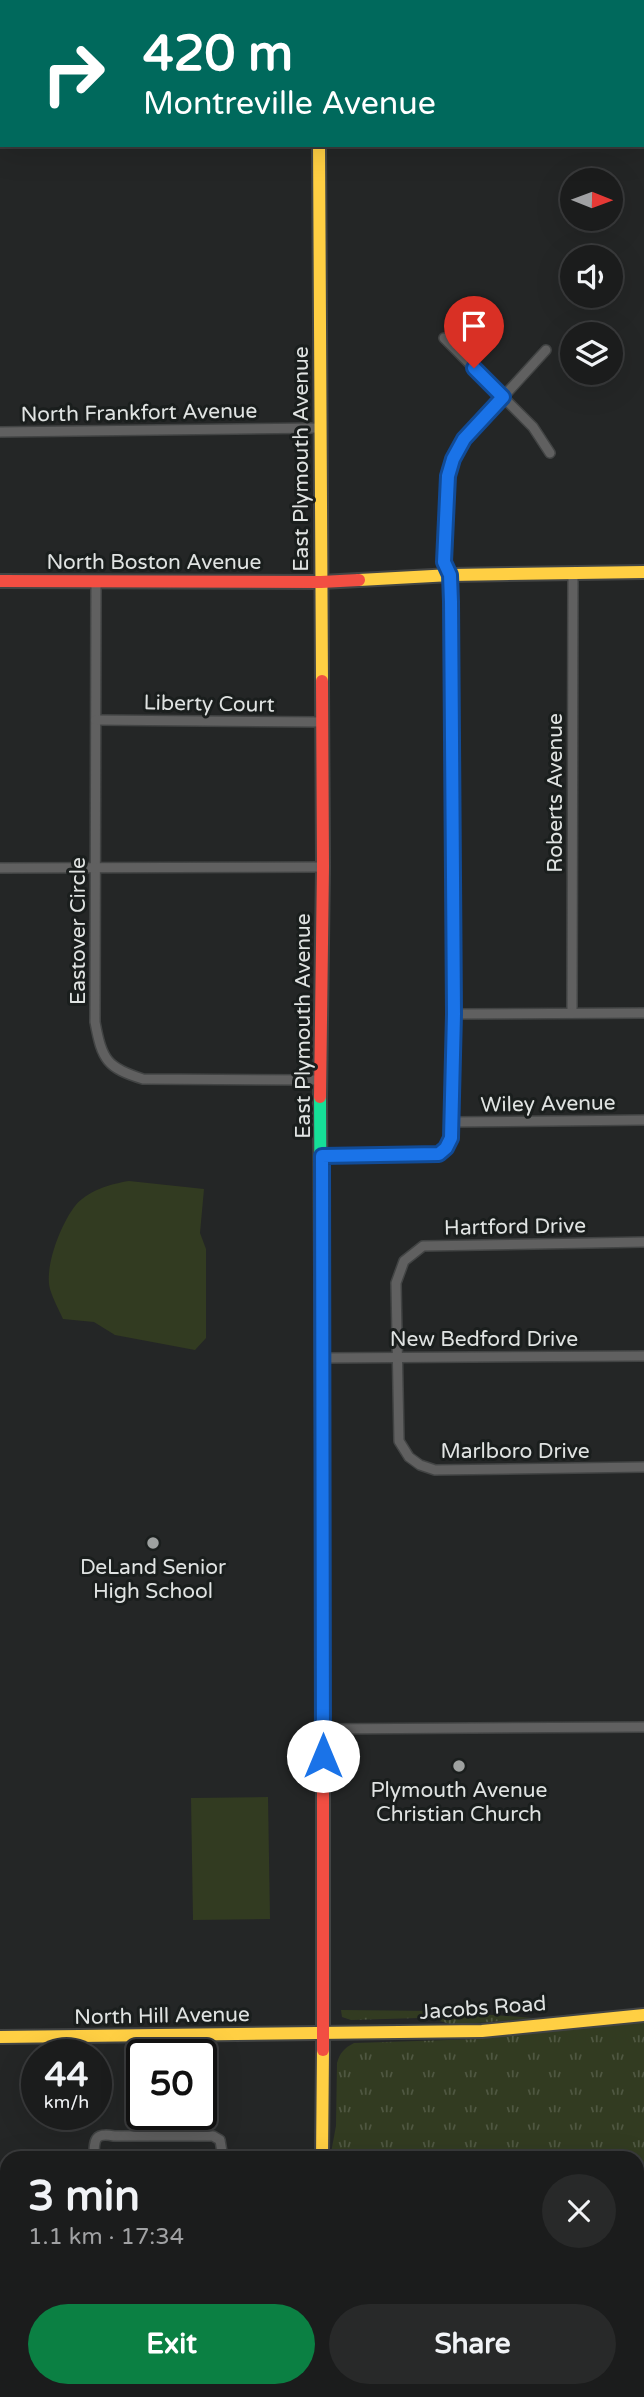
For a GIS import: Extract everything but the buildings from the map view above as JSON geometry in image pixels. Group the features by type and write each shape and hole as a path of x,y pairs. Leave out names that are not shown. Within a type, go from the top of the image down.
{"main road":[{"name":"East Plymouth Avenue","path":"319,147 324,867 320,1080 323,1358 322,2151"},
{"name":"North Boston Avenue","path":"0,581 321,582 450,575 644,572"},
{"name":"Jacobs Road","path":"324,2033 482,2031 644,2015"},
{"name":"North Hill Avenue","path":"0,2037 324,2033"}],"street":[{"path":"444,338 533,427 550,453"},
{"path":"322,1156 439,1154 451,1138 454,1014 450,575 444,562 448,476 453,459 464,439 546,350"},
{"name":"North Frankfort Avenue","path":"0,432 320,428"},
{"name":"Roberts Avenue","path":"572,1013 573,573"},
{"name":"Eastover Circle","path":"96,581 95,1022 98,1041 107,1061 119,1072 143,1079 320,1080"},
{"name":"Liberty Court","path":"96,720 322,722"},
{"path":"0,867 324,867"},
{"path":"454,1014 644,1013"},
{"name":"Wiley Avenue","path":"453,1122 644,1120"},
{"name":"Hartford Drive","path":"396,1356 396,1283 404,1261 424,1246 644,1242"},
{"name":"Marlboro Drive","path":"396,1356 399,1441 409,1457 420,1465 435,1471 644,1467"},
{"name":"New Bedford Drive","path":"323,1358 644,1356"},
{"path":"323,1729 644,1727"},
{"path":"94,2151 98,2136 104,2134 213,2136 220,2140 222,2151"}],"green space":[{"path":"129,1181 204,1189 200,1233 206,1249 206,1338 195,1350 115,1335 94,1322 63,1319 53,1297 49,1269 59,1234 75,1206 92,1192"},
{"path":"268,1797 270,1919 193,1920 191,1798"},
{"path":"341,2010 437,2011 535,2018 453,2025 419,2018 351,2020 342,2017"},
{"path":"613,2021 644,2022 644,2151 331,2151 336,2126 337,2063 348,2047 354,2043 480,2039"}],"traffic: fast":[{"path":"320,1097 323,1633"}],"traffic: slow":[{"path":"319,147 322,681"},
{"path":"359,580 451,575 644,572"},
{"path":"0,2037 482,2031 644,2015"},
{"path":"322,2151 323,2050"}],"traffic: jam":[{"path":"0,581 359,580"},
{"path":"320,1097 322,681"},
{"path":"323,1633 323,2050"}],"place":[{"name":"DeLand Senior High School","path":"153,1543"},
{"name":"Plymouth Avenue Christian Church","path":"459,1766"}],"route":[{"path":"323,1756 322,1156 439,1154 451,1138 454,1014 451,602 450,575 444,562 448,476 453,459 464,439 503,397 474,368"}]}
